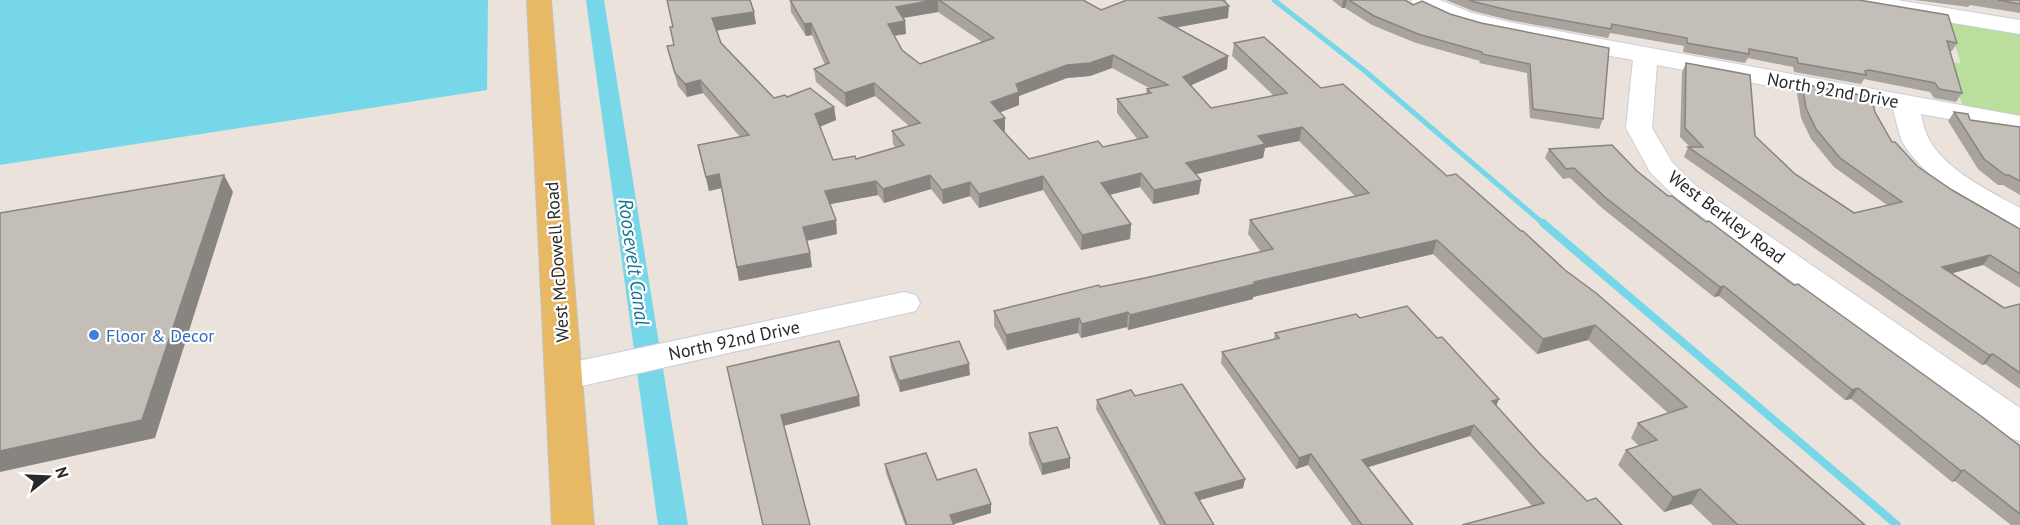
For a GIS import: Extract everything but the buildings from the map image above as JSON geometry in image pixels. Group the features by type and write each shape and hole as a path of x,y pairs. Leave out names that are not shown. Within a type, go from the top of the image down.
{"main road":[{"name":"West McDowell Road","path":"539,0 573,525"}],"street":[{"path":"1422,0 1466,18 1646,55"},
{"path":"1856,0 2020,27"},
{"name":"North 92nd Drive","path":"1646,55 2020,124"},
{"name":"West Berkley Road","path":"1646,55 1640,128 1660,166 1685,190 2020,426"},
{"path":"1905,103 1917,142 1933,162 1962,185 2020,220"},
{"name":"North 92nd Drive","path":"564,377 904,303"}],"green space":[{"path":"1946,19 2020,32 2020,117 1963,107 1947,62 1961,63"}],"water":[{"path":"0,0 488,0 487,90 0,165"}],"waterway":[{"name":"Roosevelt Canal","path":"595,0 673,525"},
{"path":"1274,0 1365,71 1545,225"},
{"path":"1543,223 1897,525"}],"place":[{"name":"Floor & Decor","path":"94,335"}]}
